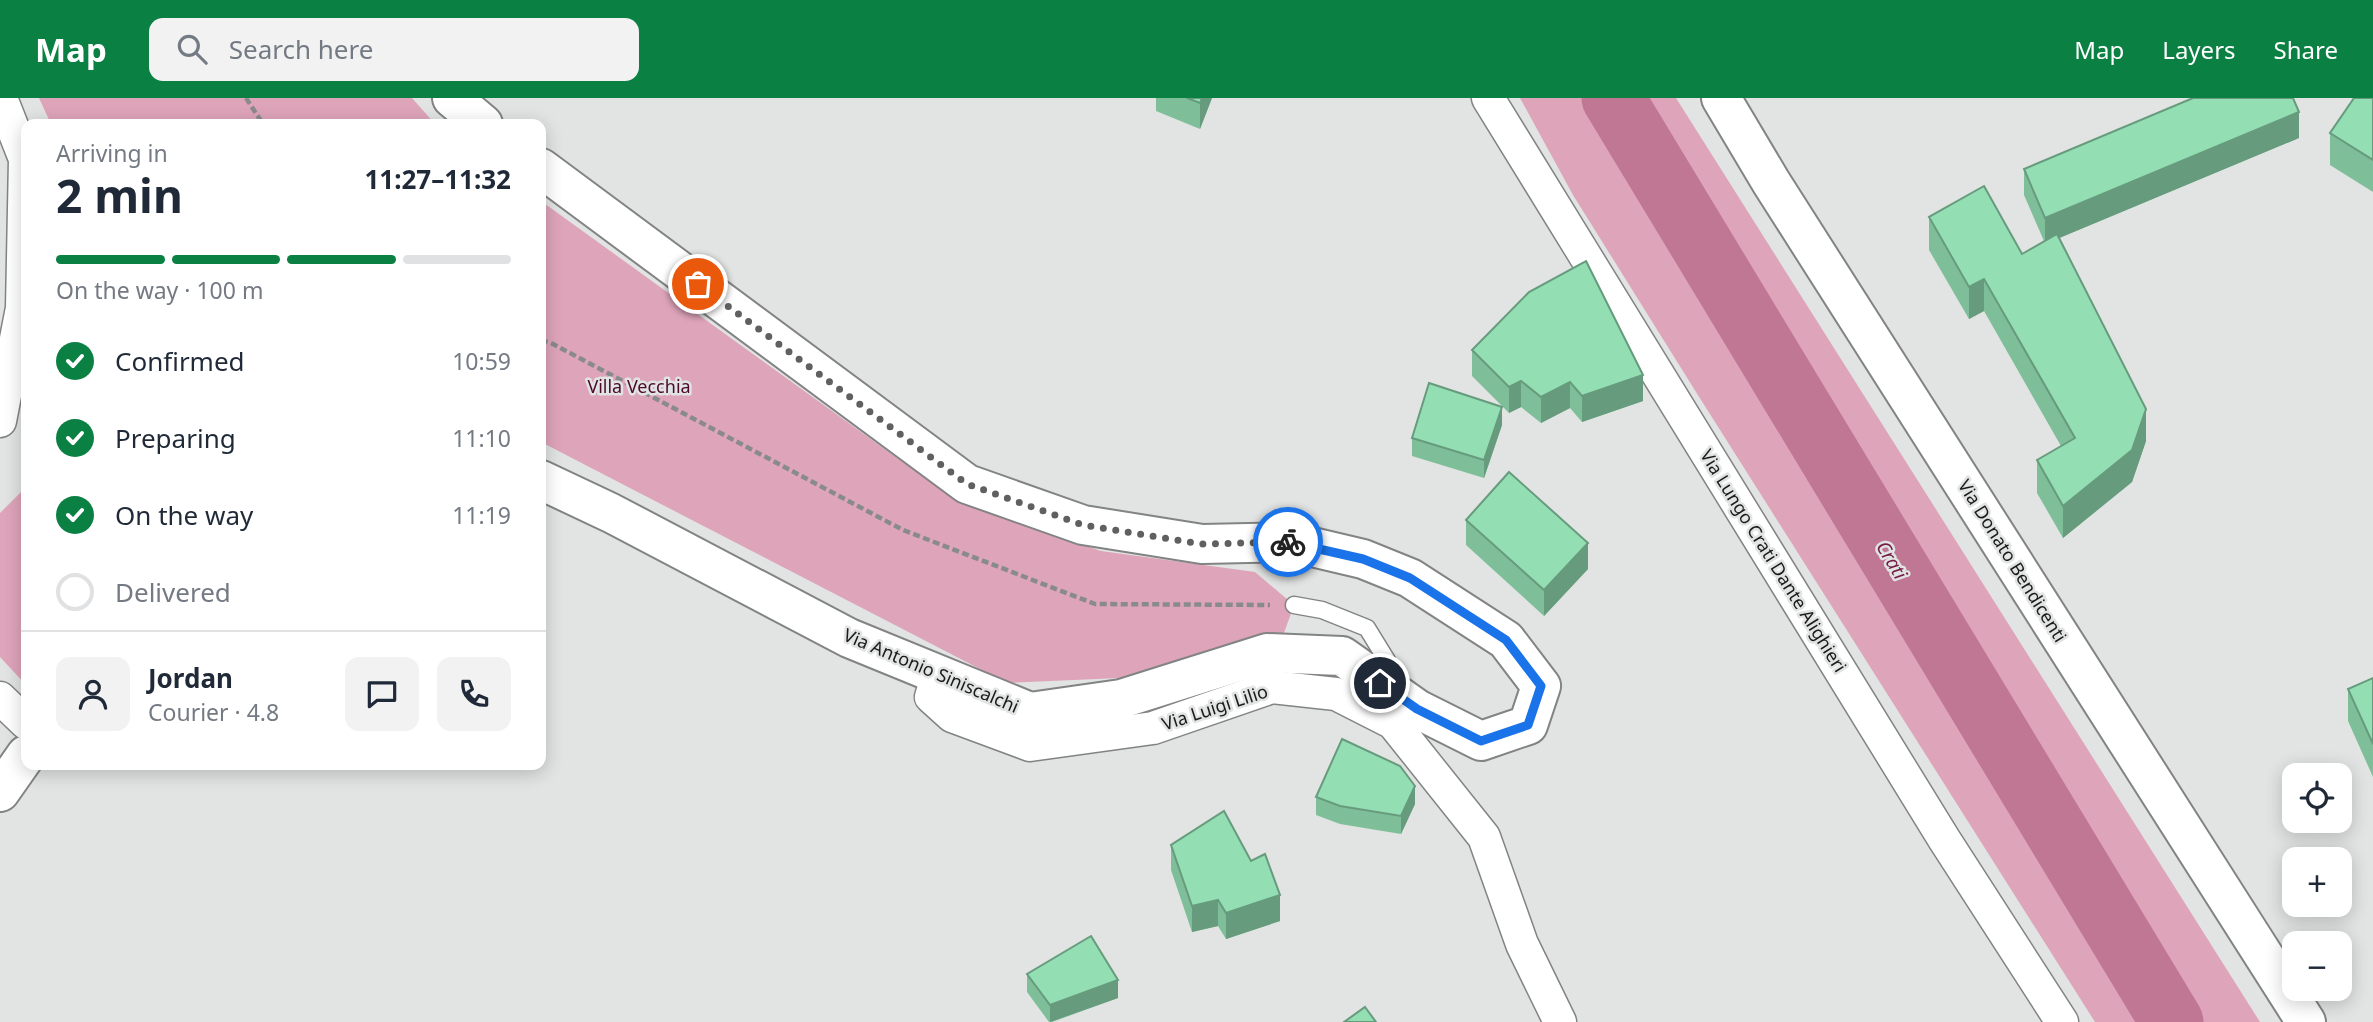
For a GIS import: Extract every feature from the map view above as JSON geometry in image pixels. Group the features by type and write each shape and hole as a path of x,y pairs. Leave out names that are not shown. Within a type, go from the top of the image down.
{"street":[{"path":"1,98 21,149"},
{"path":"452,98 477,119"},
{"name":"Via Lungo Crati Dante Alighieri","path":"1488,98 1944,839 2062,1022"},
{"name":"Via Donato Bendicenti","path":"1721,98 1771,182 2306,1022"},
{"name":"Via Antonio Siniscalchi","path":"546,172 967,484 1083,525 1202,544 1291,542 1363,559 1410,578 1506,640 1541,686 1528,725 1481,741 1417,709 1342,656 1266,653 1121,699 1030,712 849,638 611,513 546,482"},
{"path":"0,421 21,314"},
{"name":"Via Luigi Lilio","path":"938,674 932,697 952,716 1030,745 1153,728 1272,687 1336,694 1393,723 1484,837 1522,944 1560,1022"},
{"path":"0,698 21,718"},
{"path":"0,792 21,762"}],"lane":[{"path":"1294,605 1322,610 1367,628 1417,709"}],"path":[{"path":"246,98 260,119"},
{"path":"546,342 903,530 1095,604 1294,605"}],"green space":[{"path":"39,98 412,98 431,119 49,119"},
{"path":"1520,98 1676,98 2260,1022 2095,1022 1573,195"},
{"name":"Villa Vecchia","path":"546,205 911,468 993,514 1101,551 1255,572 1294,605 1280,644 1120,678 1007,683 546,445"},
{"path":"21,492 21,680 0,657 0,513"}],"building":[{"path":"1187,98 1202,98 1200,103"},
{"path":"2193,98 2293,98 2299,112 2045,218 2024,169"},
{"path":"2354,98 2373,98 2373,160 2330,133"},
{"path":"1984,186 2022,254 2057,234 2146,409 2132,450 2063,506 2037,460 2075,438 1984,279 1969,287 1929,217"},
{"path":"1586,261 1643,375 1582,396 1570,382 1541,397 1521,381 1509,387 1472,350 1529,292"},
{"path":"1429,383 1502,407 1484,460 1412,438"},
{"path":"1509,472 1588,543 1544,590 1466,520"},
{"path":"2373,678 2373,744 2348,689"},
{"path":"1342,739 1400,766 1415,786 1401,816 1340,806 1316,797"},
{"path":"1224,811 1251,861 1265,854 1280,895 1226,913 1218,900 1192,906 1171,845"},
{"path":"1091,936 1118,980 1050,1005 1027,974"},
{"path":"1365,1007 1376,1022 1344,1022"}],"waterway":[{"name":"Crati","path":"1613,98 2172,1022"}],"way so far":[{"path":"698,284 967,484 1083,525 1202,544 1288,542"}],"route":[{"path":"1288,542 1363,559 1410,578 1506,640 1541,686 1528,725 1481,741 1417,709 1380,683"}]}
